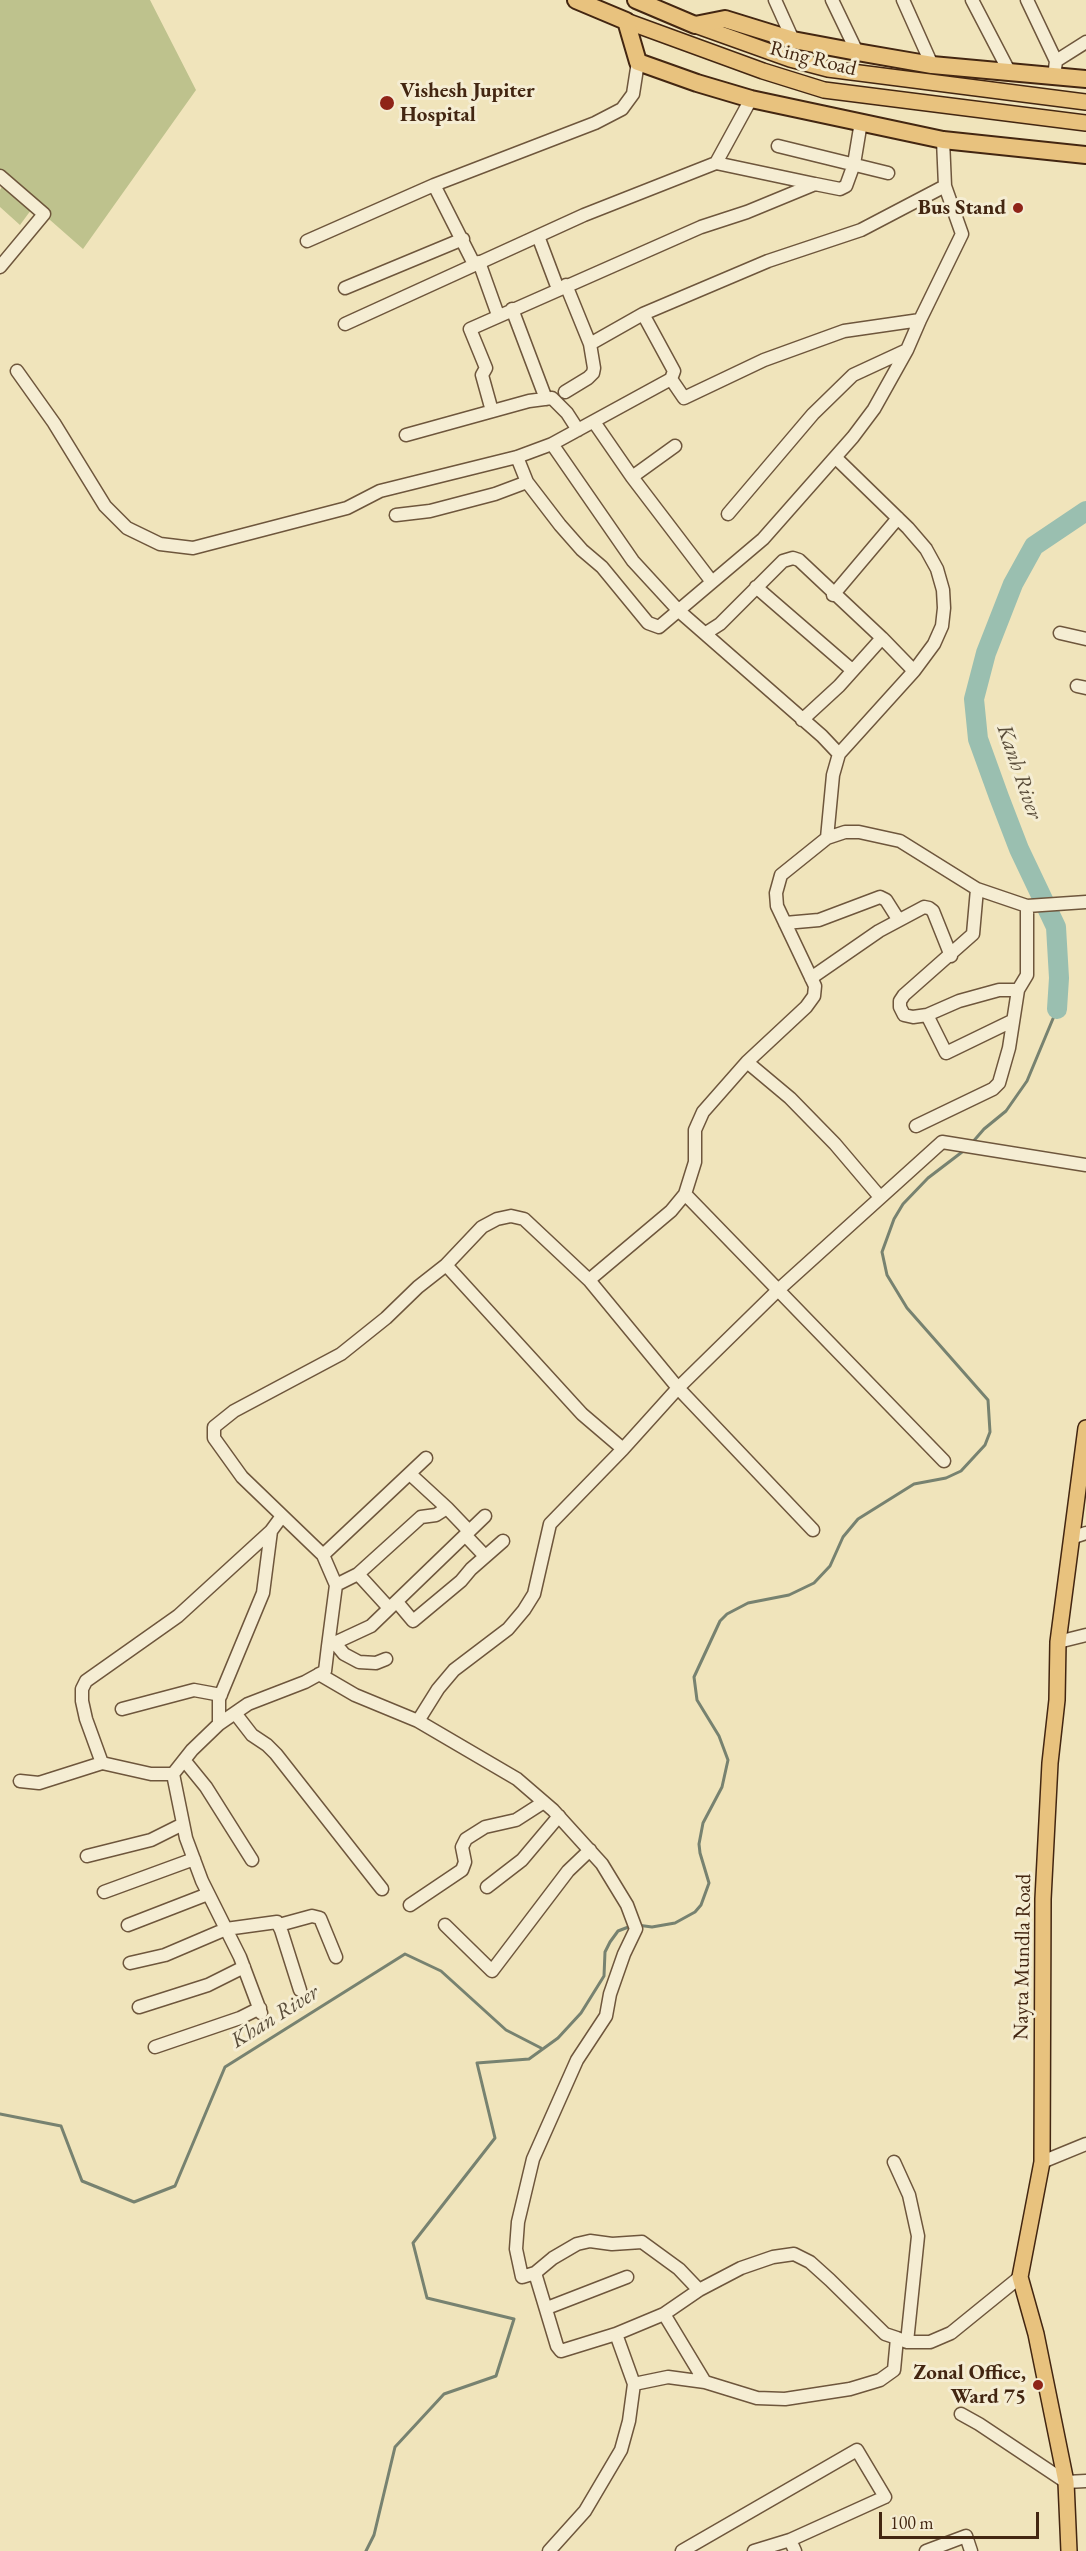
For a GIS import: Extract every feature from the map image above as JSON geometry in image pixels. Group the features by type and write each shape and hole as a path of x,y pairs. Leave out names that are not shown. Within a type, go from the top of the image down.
{"highway":[{"name":"Ring Road","path":"576,0 626,21"},
{"name":"Ring Road","path":"636,0 695,25"},
{"path":"695,25 725,19 793,40 933,65 1010,73 1055,69 1086,79"},
{"path":"626,21 638,62 751,99 943,140 1081,155"}],"main road":[{"name":"Ring Road","path":"626,21 763,71 824,90 1086,123"},
{"name":"Ring Road","path":"695,25 790,59 828,69 1086,102"},
{"name":"Nayta Mundla Road","path":"1069,2551 1066,2482 1036,2334 1020,2277 1042,2162 1043,1899 1050,1763 1057,1700 1058,1642 1086,1428"}],"street":[{"path":"775,0 793,40"},
{"path":"832,0 857,52"},
{"path":"903,0 933,65"},
{"path":"972,0 1010,73"},
{"path":"1027,0 1055,69 1086,42"},
{"path":"307,241 434,185 595,123 622,109 633,94 638,62"},
{"path":"716,163 751,99"},
{"path":"345,324 538,236 716,163 840,189 846,186 850,179 861,122"},
{"path":"517,457 527,482 560,525 582,550 602,567 648,623 659,627 763,539 836,458 874,409 907,350 962,234 945,186 943,140"},
{"path":"778,146 888,172"},
{"path":"0,176 44,214 0,267"},
{"path":"492,411 482,375 486,368 470,329 702,227 747,212 815,184"},
{"path":"434,185 477,263 498,315"},
{"path":"590,344 643,314 768,261 861,230 945,186"},
{"path":"538,236 590,344 593,373 565,392"},
{"path":"345,288 463,239"},
{"path":"512,309 546,399"},
{"path":"17,371 54,423 105,506 127,528 159,544 193,548 347,508 380,491 517,457 552,444 671,379 674,371 643,314"},
{"path":"671,379 684,398 764,360 844,331 920,320"},
{"path":"728,514 813,414 853,375 907,350"},
{"path":"406,435 492,411 552,398 567,412 578,430"},
{"path":"594,422 632,477 712,582"},
{"path":"552,444 633,561 679,611 802,720 837,759"},
{"path":"632,477 675,446"},
{"path":"836,458 898,518 926,549 937,569 943,590 944,608 942,626 934,644 914,671 837,759 836,834"},
{"path":"396,514 430,511 495,494 527,482"},
{"path":"833,595 898,518"},
{"path":"706,633 720,624 783,561 793,558 799,560 914,671"},
{"path":"756,587 852,670"},
{"path":"1060,633 1086,639"},
{"path":"802,720 882,638"},
{"path":"589,1280 671,1211 685,1194 695,1162 695,1130 703,1112 747,1062 806,1008 814,996 811,978 777,906 776,893 781,875 836,834 859,832 900,841 977,889 1027,906 1086,902"},
{"path":"977,889 974,934 904,995 900,1001 900,1007 908,1018 927,1015 959,1001 999,990 1018,990"},
{"path":"785,923 819,920 880,897 886,900 898,919"},
{"path":"916,1126 993,1089 999,1083 1009,1048 1018,990 1028,975 1027,906"},
{"path":"811,978 898,919 924,907 933,911 951,956"},
{"path":"927,1015 946,1053 1012,1021"},
{"path":"747,1062 805,1114 880,1197"},
{"path":"418,1720 438,1689 454,1670 508,1629 524,1610 534,1594 550,1524 678,1388 777,1291 942,1142 1086,1165"},
{"path":"685,1194 944,1461"},
{"path":"155,2047 261,2011 244,1967 194,1860 183,1824 173,1774 219,1724 248,1704 325,1671 331,1645 331,1608 336,1585 323,1555 242,1477 214,1438 214,1427 234,1411 341,1354 386,1318 418,1287 446,1266 482,1227 497,1219 512,1216 524,1219 589,1280 678,1388 813,1530"},
{"path":"446,1266 582,1414 623,1449"},
{"path":"323,1555 426,1458"},
{"path":"410,1474 447,1508 485,1556"},
{"path":"336,1585 358,1574 421,1517 436,1515 447,1508"},
{"path":"102,1763 82,1701 82,1689 86,1681 178,1616 271,1531 282,1516"},
{"path":"331,1645 371,1626 485,1516"},
{"path":"219,1724 221,1695 263,1593 271,1531"},
{"path":"1071,1538 1086,1533"},
{"path":"358,1574 413,1621 461,1581 503,1540"},
{"path":"1058,1642 1086,1635"},
{"path":"331,1645 359,1662 376,1663 387,1659"},
{"path":"319,1674 356,1695 418,1720 517,1779 559,1816 590,1850 602,1864 627,1905 634,1926 610,1994 606,2016 577,2060 533,2158 518,2222 516,2249 522,2277 536,2273 553,2258 577,2244 590,2241 612,2244 642,2242 679,2269 699,2290"},
{"path":"122,1709 194,1690 221,1695"},
{"path":"235,1713 252,1735 276,1754 382,1889"},
{"path":"184,1760 212,1795 252,1860"},
{"path":"20,1781 39,1783 102,1763 151,1774 173,1774"},
{"path":"410,1905 462,1870 465,1862 462,1848 471,1835 485,1827 516,1820 529,1814 544,1802"},
{"path":"487,1887 522,1860 559,1816"},
{"path":"87,1856 145,1842 183,1824"},
{"path":"445,1925 492,1971 568,1871 590,1850"},
{"path":"104,1892 194,1860"},
{"path":"128,1925 208,1894"},
{"path":"130,1963 165,1955 226,1929 270,1922 279,1925 312,1916 320,1918 336,1958"},
{"path":"279,1925 300,1990"},
{"path":"139,2007 208,1985 244,1967"},
{"path":"1042,2162 1086,2144"},
{"path":"634,2384 668,2377 705,2382 757,2398 785,2399 850,2389 880,2380 894,2370 906,2341 918,2236 909,2195 894,2162"},
{"path":"536,2273 557,2346 561,2351 616,2334 664,2314 699,2290 741,2268 773,2257 794,2254 810,2262 885,2334 906,2341 930,2342 951,2333 1020,2277"},
{"path":"547,2308 627,2277"},
{"path":"664,2314 705,2382"},
{"path":"549,2551 585,2511 621,2450 629,2421 634,2384 616,2334"},
{"path":"961,2414 1066,2482 1086,2481"},
{"path":"682,2551 857,2450 885,2497 793,2545 754,2551"},
{"path":"926,2551 966,2536 971,2551"}],"green space":[{"path":"0,0 150,0 196,90 83,249 0,176"},
{"path":"3,185 31,210 20,225 0,207 0,190"}],"waterway":[{"name":"Kanh River","path":"1057,1009 1059,978 1056,927 1019,849 978,739 974,699 986,653 1013,584 1034,546 1086,511"},
{"path":"971,1144 984,1129 1006,1111 1027,1081 1057,1009"},
{"path":"637,1925 652,1927 675,1923 695,1912 701,1905 709,1883 699,1844 703,1823 722,1787 728,1760 719,1736 697,1700 694,1677 720,1621 727,1614 748,1603 789,1595 814,1583 830,1566 843,1537 858,1519 914,1484 946,1478 961,1471 985,1445 990,1432 988,1400 907,1308 887,1275 882,1252 894,1219 903,1204 928,1178 966,1149"},
{"path":"366,2551 374,2535 395,2447 444,2394 496,2376 514,2319 427,2298 413,2243 495,2138 477,2063 529,2059 558,2038 581,2013 604,1976 605,1952 610,1942 618,1931 631,1926"},
{"name":"Khan River","path":"0,2114 61,2126 82,2181 134,2202 175,2186 225,2067 405,1954 441,1971 506,2030 541,2048"}],"place":[{"name":"Vishesh Jupiter Hospital","path":"387,103"},
{"name":"Bus Stand","path":"1018,208"},
{"name":"Zonal Office, Ward 75","path":"1038,2385"}]}
